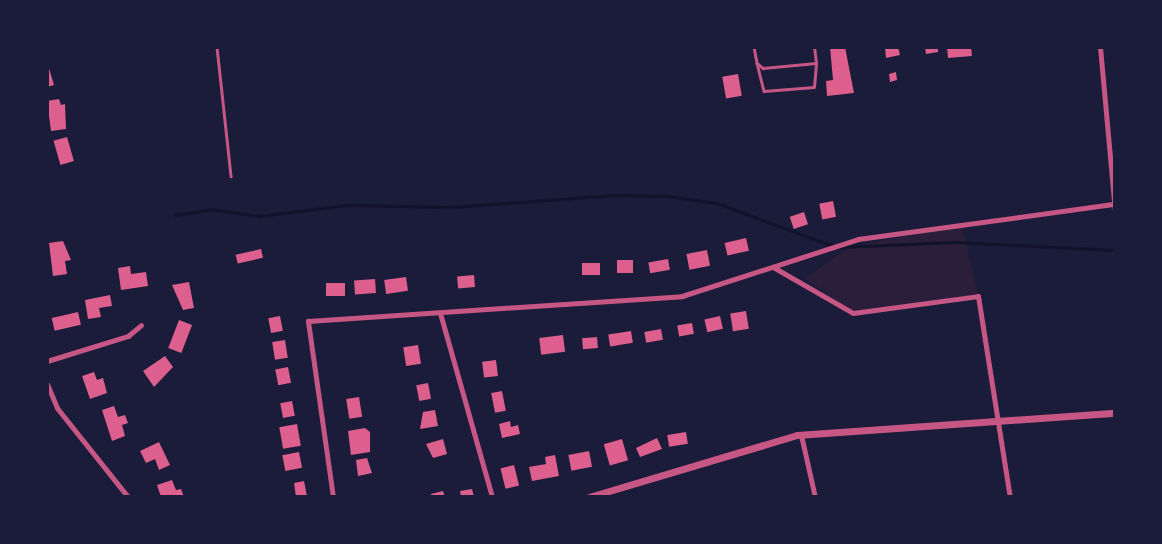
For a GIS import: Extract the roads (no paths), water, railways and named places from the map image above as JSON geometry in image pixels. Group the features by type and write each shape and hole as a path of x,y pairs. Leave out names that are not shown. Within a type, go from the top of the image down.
{"street":[{"path":"1100,47 1115,212"},
{"path":"333,497 308,321 669,298 858,240 1114,204"},
{"path":"774,267 853,313 978,296 995,421 1010,497"},
{"path":"440,313 492,497"},
{"path":"47,361 128,336 141,325"},
{"path":"47,384 57,408 128,497"},
{"path":"589,497 802,435 1115,413"},
{"path":"802,435 815,497"}],"lane":[{"path":"217,47 231,176"},
{"path":"754,47 764,91 814,87 814,47"},
{"path":"757,63 763,68 816,63"}],"waterway":[{"path":"175,215 211,209 259,216 347,205 453,207 613,195 667,196 717,203 833,246"},
{"path":"839,247 955,242 1115,250"}]}
